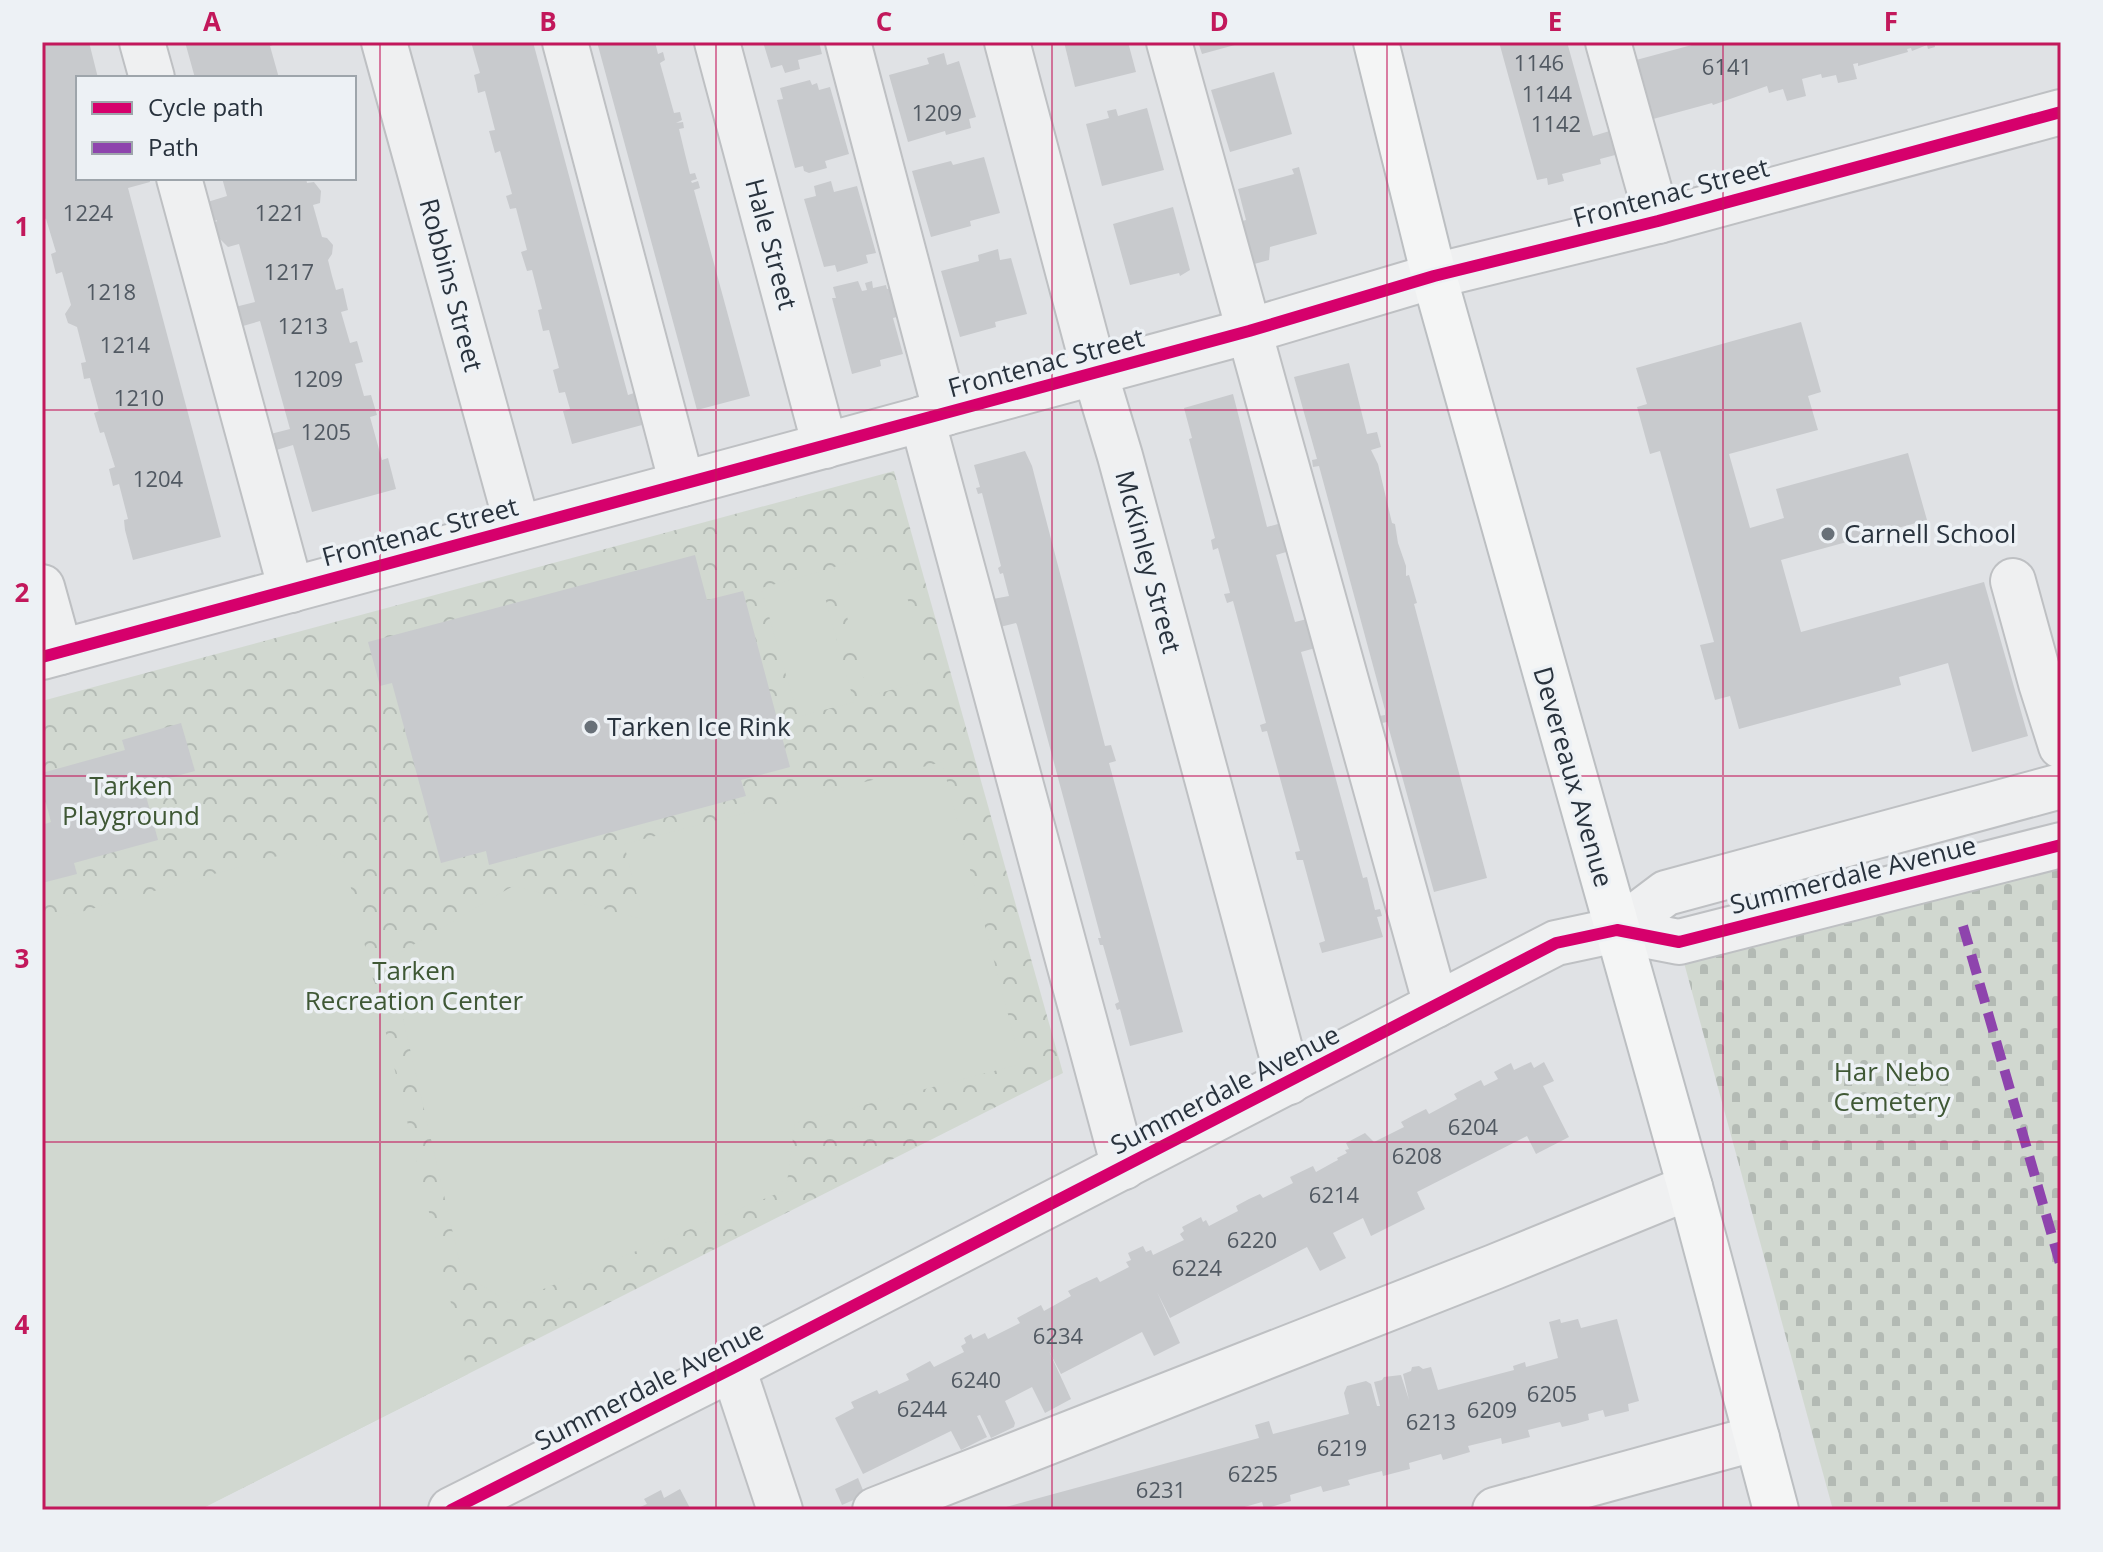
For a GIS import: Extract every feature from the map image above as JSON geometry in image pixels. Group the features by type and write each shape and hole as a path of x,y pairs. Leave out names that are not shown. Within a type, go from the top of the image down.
{"main road":[{"name":"Devereaux Avenue","path":"1376,42 1434,276 1690,1187 1776,1510"}],"street":[{"path":"142,42 151,76"},
{"name":"Robbins Street","path":"384,42 518,528"},
{"path":"565,42 682,484"},
{"name":"Hale Street","path":"717,42 825,446"},
{"path":"848,42 934,416 1124,1167"},
{"name":"McKinley Street","path":"1007,42 1289,1082"},
{"path":"1169,42 1436,1005"},
{"path":"1608,42 1658,221"},
{"name":"Frontenac Street","path":"51,654 1249,331 1434,276 1658,221 2061,112"},
{"path":"180,180 291,590"},
{"path":"2013,581 2051,681 2061,746"},
{"path":"42,587 51,654"},
{"name":"Summerdale Avenue","path":"1617,930 1666,893 2061,786"},
{"name":"Summerdale Avenue","path":"451,1510 733,1368 1556,943 1617,930 1679,942 2061,845"},
{"path":"875,1510 1690,1187"},
{"path":"733,1368 780,1510"},
{"path":"1495,1510 1757,1438"}],"green space":[{"name":"Tarken Recreation Center","path":"894,471 1063,1073 199,1510 42,1510 42,701"},
{"path":"895,551 929,680 868,696 834,567"},
{"path":"818,572 854,702 798,717 761,588"},
{"path":"942,762 1021,1064 795,1123 786,1190 509,1303 462,1272 389,959 513,886 643,919 624,844"},
{"path":"316,845 345,863 468,1374 199,1510 42,1510 42,923"},
{"name":"Har Nebo Cemetery","path":"2061,866 2061,1510 1833,1510 1683,959"}],"building":[{"path":"42,42 89,42 98,76 76,76 76,180 150,180 128,188 221,537 133,560 125,530 124,520 128,519 119,484 113,486 109,469 115,467 104,432 100,433 94,413 99,411 90,378 84,379 81,363 86,362 77,327 68,323 65,314 71,305 62,272 56,274 51,254 56,252 46,219 42,217"},
{"path":"185,42 282,42 270,46 278,76 194,76"},
{"path":"471,42 533,42 628,395 634,393 642,425 572,444 563,411 570,409 565,392 559,393 553,370 559,368 549,330 543,331 538,310 542,309 532,270 527,271 521,252 527,250 516,208 510,209 506,196 512,194 500,151 495,153 489,131 495,130 485,91 478,93 474,75 480,73"},
{"path":"597,42 655,42 658,54 663,52 665,60 660,63 674,113 680,112 682,120 676,123 683,122 684,128 679,129 685,154 690,174 695,173 697,179 691,181 698,181 700,188 694,190 750,396 697,410"},
{"path":"763,42 819,42 822,54 798,60 800,69 785,73 782,65 771,68"},
{"path":"1064,42 1128,42 1136,72 1075,87"},
{"path":"1198,42 1242,42 1242,43 1202,54"},
{"path":"1499,42 1567,42 1593,136 1613,130 1619,154 1600,159 1601,164 1562,174 1564,181 1548,185 1547,178 1537,180"},
{"path":"1703,42 1934,42 1935,47 1928,49 1927,45 1912,51 1911,48 1907,49 1908,52 1858,66 1858,63 1853,64 1857,79 1838,83 1836,75 1822,78 1821,74 1802,79 1806,96 1787,101 1783,89 1769,93 1767,86 1713,105 1642,122 1625,63"},
{"path":"944,53 947,65 959,61 976,117 969,119 971,128 946,135 945,131 908,142 889,75 929,64 927,58"},
{"path":"1274,72 1292,134 1230,152 1211,90"},
{"path":"810,80 812,85 817,83 819,90 830,87 849,154 825,161 827,168 809,173 804,171 803,166 795,168 777,100 783,99 780,88"},
{"path":"1147,108 1164,170 1102,186 1086,124 1109,118 1107,111 1116,109 1118,116"},
{"path":"984,157 1000,213 970,221 971,226 931,237 912,171"},
{"path":"1299,167 1317,234 1270,247 1269,260 1243,267 1232,224 1246,220 1238,189 1294,174 1292,169"},
{"path":"223,180 306,180 307,183 314,182 321,191 320,203 313,205 322,237 333,245 328,260 336,290 343,288 348,310 341,312 350,343 357,341 363,362 355,364 364,396 371,395 377,415 370,417 382,460 388,458 396,489 312,512 293,445 263,454 259,437 290,429 260,321 236,328 231,308 255,302 239,244 228,247 218,237 214,227 217,220 206,223 201,204 227,196"},
{"path":"831,181 834,192 857,186 876,253 866,255 868,263 837,272 835,265 824,267 804,199 816,196 814,186"},
{"path":"1173,207 1190,270 1180,276 1179,273 1130,285 1113,224"},
{"path":"998,249 1000,260 1011,258 1027,314 995,322 996,327 960,337 941,271 979,261 978,255"},
{"path":"858,281 862,291 867,290 865,283 872,281 873,288 900,286 908,314 893,318 903,354 880,360 881,366 852,374 832,298 836,298 833,287"},
{"path":"1801,322 1821,392 1808,396 1818,430 1729,454 1750,528 1784,518 1776,489 1908,453 1927,520 1781,560 1801,632 1984,582 2028,736 1972,752 1948,663 1899,677 1901,685 1739,729 1730,696 1715,700 1700,645 1714,642 1660,451 1650,454 1637,407 1647,404 1636,368"},
{"path":"1349,363 1367,434 1377,432 1381,447 1371,450 1378,464 1392,523 1395,524 1406,576 1409,575 1417,603 1414,604 1487,878 1434,892 1387,722 1382,723 1379,716 1385,715 1385,710 1319,466 1313,467 1312,460 1317,459 1294,377"},
{"path":"1233,394 1267,527 1285,522 1293,550 1276,555 1295,622 1311,618 1319,647 1301,652 1363,878 1367,877 1375,910 1380,909 1382,916 1377,917 1383,937 1322,953 1319,943 1325,941 1303,860 1297,860 1295,852 1300,851 1267,731 1262,732 1260,725 1266,723 1233,601 1227,603 1224,594 1230,593 1218,548 1213,550 1211,540 1215,538 1184,408"},
{"path":"1025,451 1032,466 1105,746 1111,745 1116,761 1109,763 1183,1032 1130,1046 1120,1009 1117,1010 1115,1004 1119,1002 1103,945 1100,945 1098,938 1101,938 1017,625 1000,627 993,599 1009,596 1003,573 1000,574 998,568 1001,566 982,493 978,494 976,488 980,487 974,465"},
{"name":"Tarken Ice Rink","path":"695,555 707,600 743,591 790,767 741,780 746,796 489,865 486,851 441,863 392,683 380,686 368,642"},
{"path":"181,723 195,771 143,785 158,840 74,863 77,874 42,883 42,825 51,822 42,788 42,773 125,750 122,740"},
{"path":"1531,1062 1534,1068 1544,1062 1554,1081 1543,1086 1569,1137 1536,1154 1527,1136 1417,1192 1425,1209 1371,1236 1363,1218 1333,1233 1346,1258 1320,1271 1307,1247 1170,1318 1157,1292 1180,1343 1154,1356 1142,1332 1061,1374 1049,1351 1071,1399 1045,1413 1032,1387 1005,1401 1014,1427 991,1438 980,1415 977,1416 987,1437 961,1450 951,1431 863,1474 835,1418 854,1408 851,1402 877,1390 879,1394 909,1380 906,1374 930,1361 934,1367 964,1352 961,1346 966,1343 964,1338 971,1334 973,1339 985,1333 988,1339 1020,1323 1017,1318 1041,1305 1044,1311 1071,1296 1068,1291 1097,1277 1100,1282 1129,1267 1126,1262 1131,1260 1128,1253 1143,1246 1146,1252 1151,1250 1153,1255 1184,1240 1180,1234 1184,1231 1182,1227 1201,1217 1209,1226 1238,1211 1236,1206 1249,1199 1260,1194 1263,1198 1293,1183 1290,1177 1313,1166 1316,1172 1347,1153 1346,1143 1365,1133 1374,1142 1404,1127 1401,1122 1414,1115 1426,1109 1429,1114 1457,1099 1454,1094 1481,1080 1484,1086 1498,1079 1494,1072 1511,1063 1514,1070"},
{"path":"1560,1319 1561,1323 1578,1319 1581,1328 1617,1319 1639,1401 1628,1404 1629,1411 1605,1417 1603,1410 1588,1414 1589,1420 1575,1424 1562,1427 1560,1422 1528,1430 1530,1437 1502,1444 1501,1438 1468,1446 1470,1452 1443,1460 1441,1454 1409,1463 1410,1469 1383,1476 1382,1471 1366,1475 1348,1480 1350,1485 1323,1492 1321,1486 1290,1495 1291,1501 1264,1509 1262,1502 1234,1510 995,1510 1259,1438 1255,1425 1269,1421 1273,1434 1349,1414 1344,1393 1347,1386 1366,1381 1371,1384 1377,1406 1380,1406 1374,1382 1401,1375 1409,1400 1403,1374 1411,1371 1412,1367 1431,1367 1438,1390 1514,1370 1513,1366 1525,1362 1526,1367 1558,1358 1549,1322"},
{"path":"858,1478 865,1495 842,1505 835,1489"},
{"path":"680,1489 691,1510 638,1508 647,1504 644,1499 661,1490 664,1498"}],"marked path":[{"path":"1963,926 2061,1267"}],"cycle path":[{"path":"42,657 1249,331 1434,276 1658,221 2061,112"},
{"path":"451,1510 733,1368 1556,943 1617,930 1679,942 2061,845"}],"place":[{"name":"Carnell School","path":"1828,534"},
{"name":"Tarken Ice Rink","path":"591,727"}],"park label":[{"name":"Tarken Playground","path":"131,801"}]}
